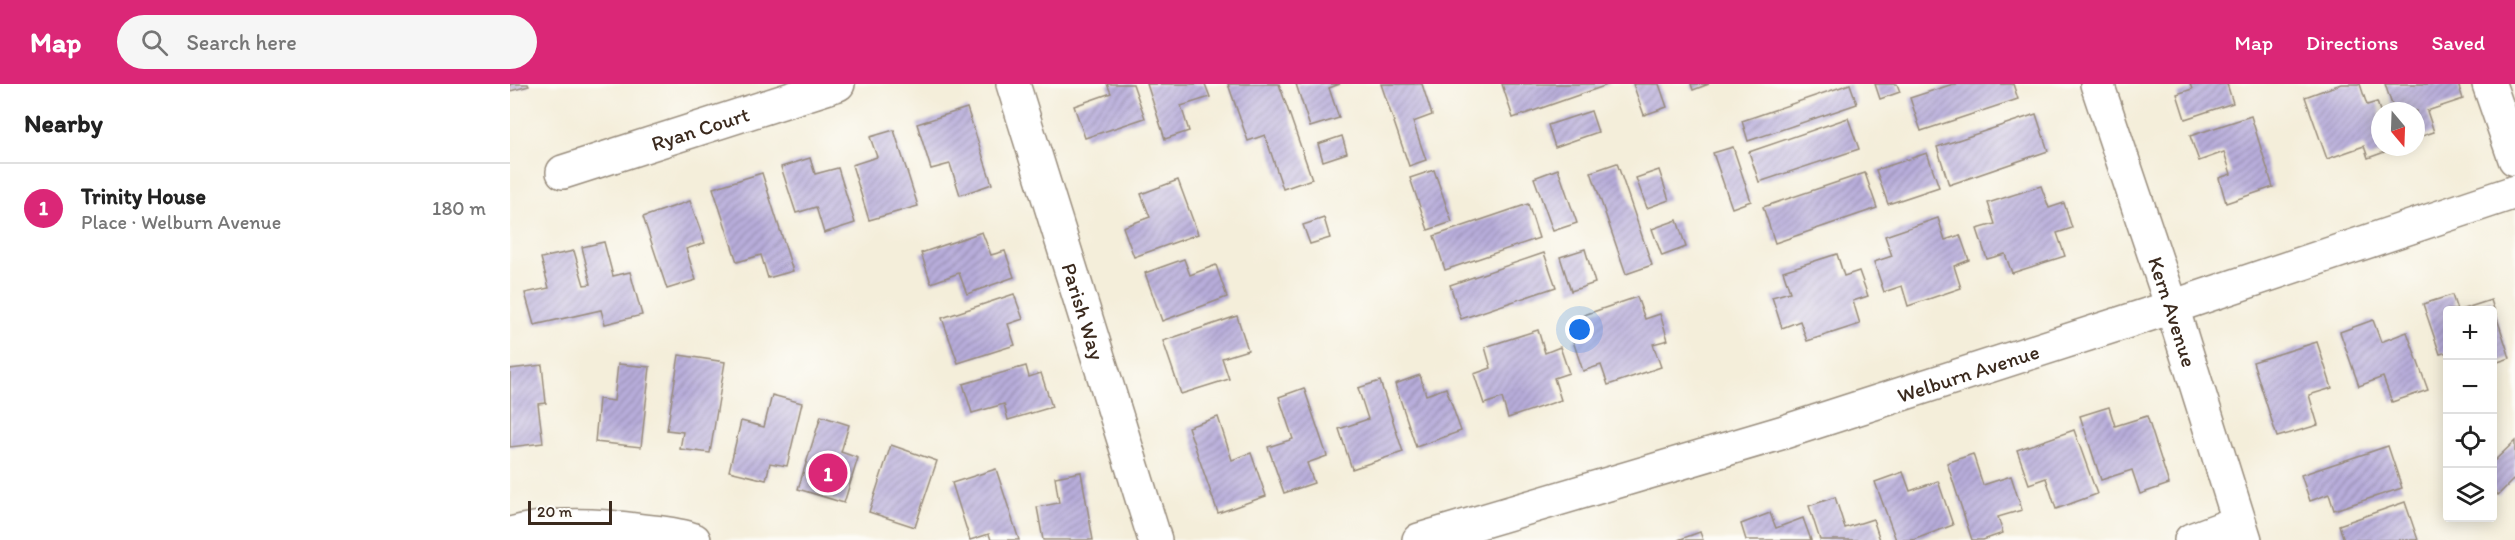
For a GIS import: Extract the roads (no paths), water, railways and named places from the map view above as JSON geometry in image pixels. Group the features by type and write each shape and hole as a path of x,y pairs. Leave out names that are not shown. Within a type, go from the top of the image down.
{"street":[{"name":"Ryan Court","path":"563,172 838,84"},
{"name":"Parish Way","path":"1013,84 1155,540"},
{"name":"Kern Avenue","path":"2097,84 2172,307 2242,531"},
{"path":"2489,84 2515,159"},
{"name":"Welburn Avenue","path":"1419,540 1784,432 2172,307 2515,192"},
{"path":"510,534 528,529 565,525 611,527 682,536 694,540"},
{"path":"2192,540 2242,531"}],"place":[{"name":"Trinity House","path":"828,473"}]}
